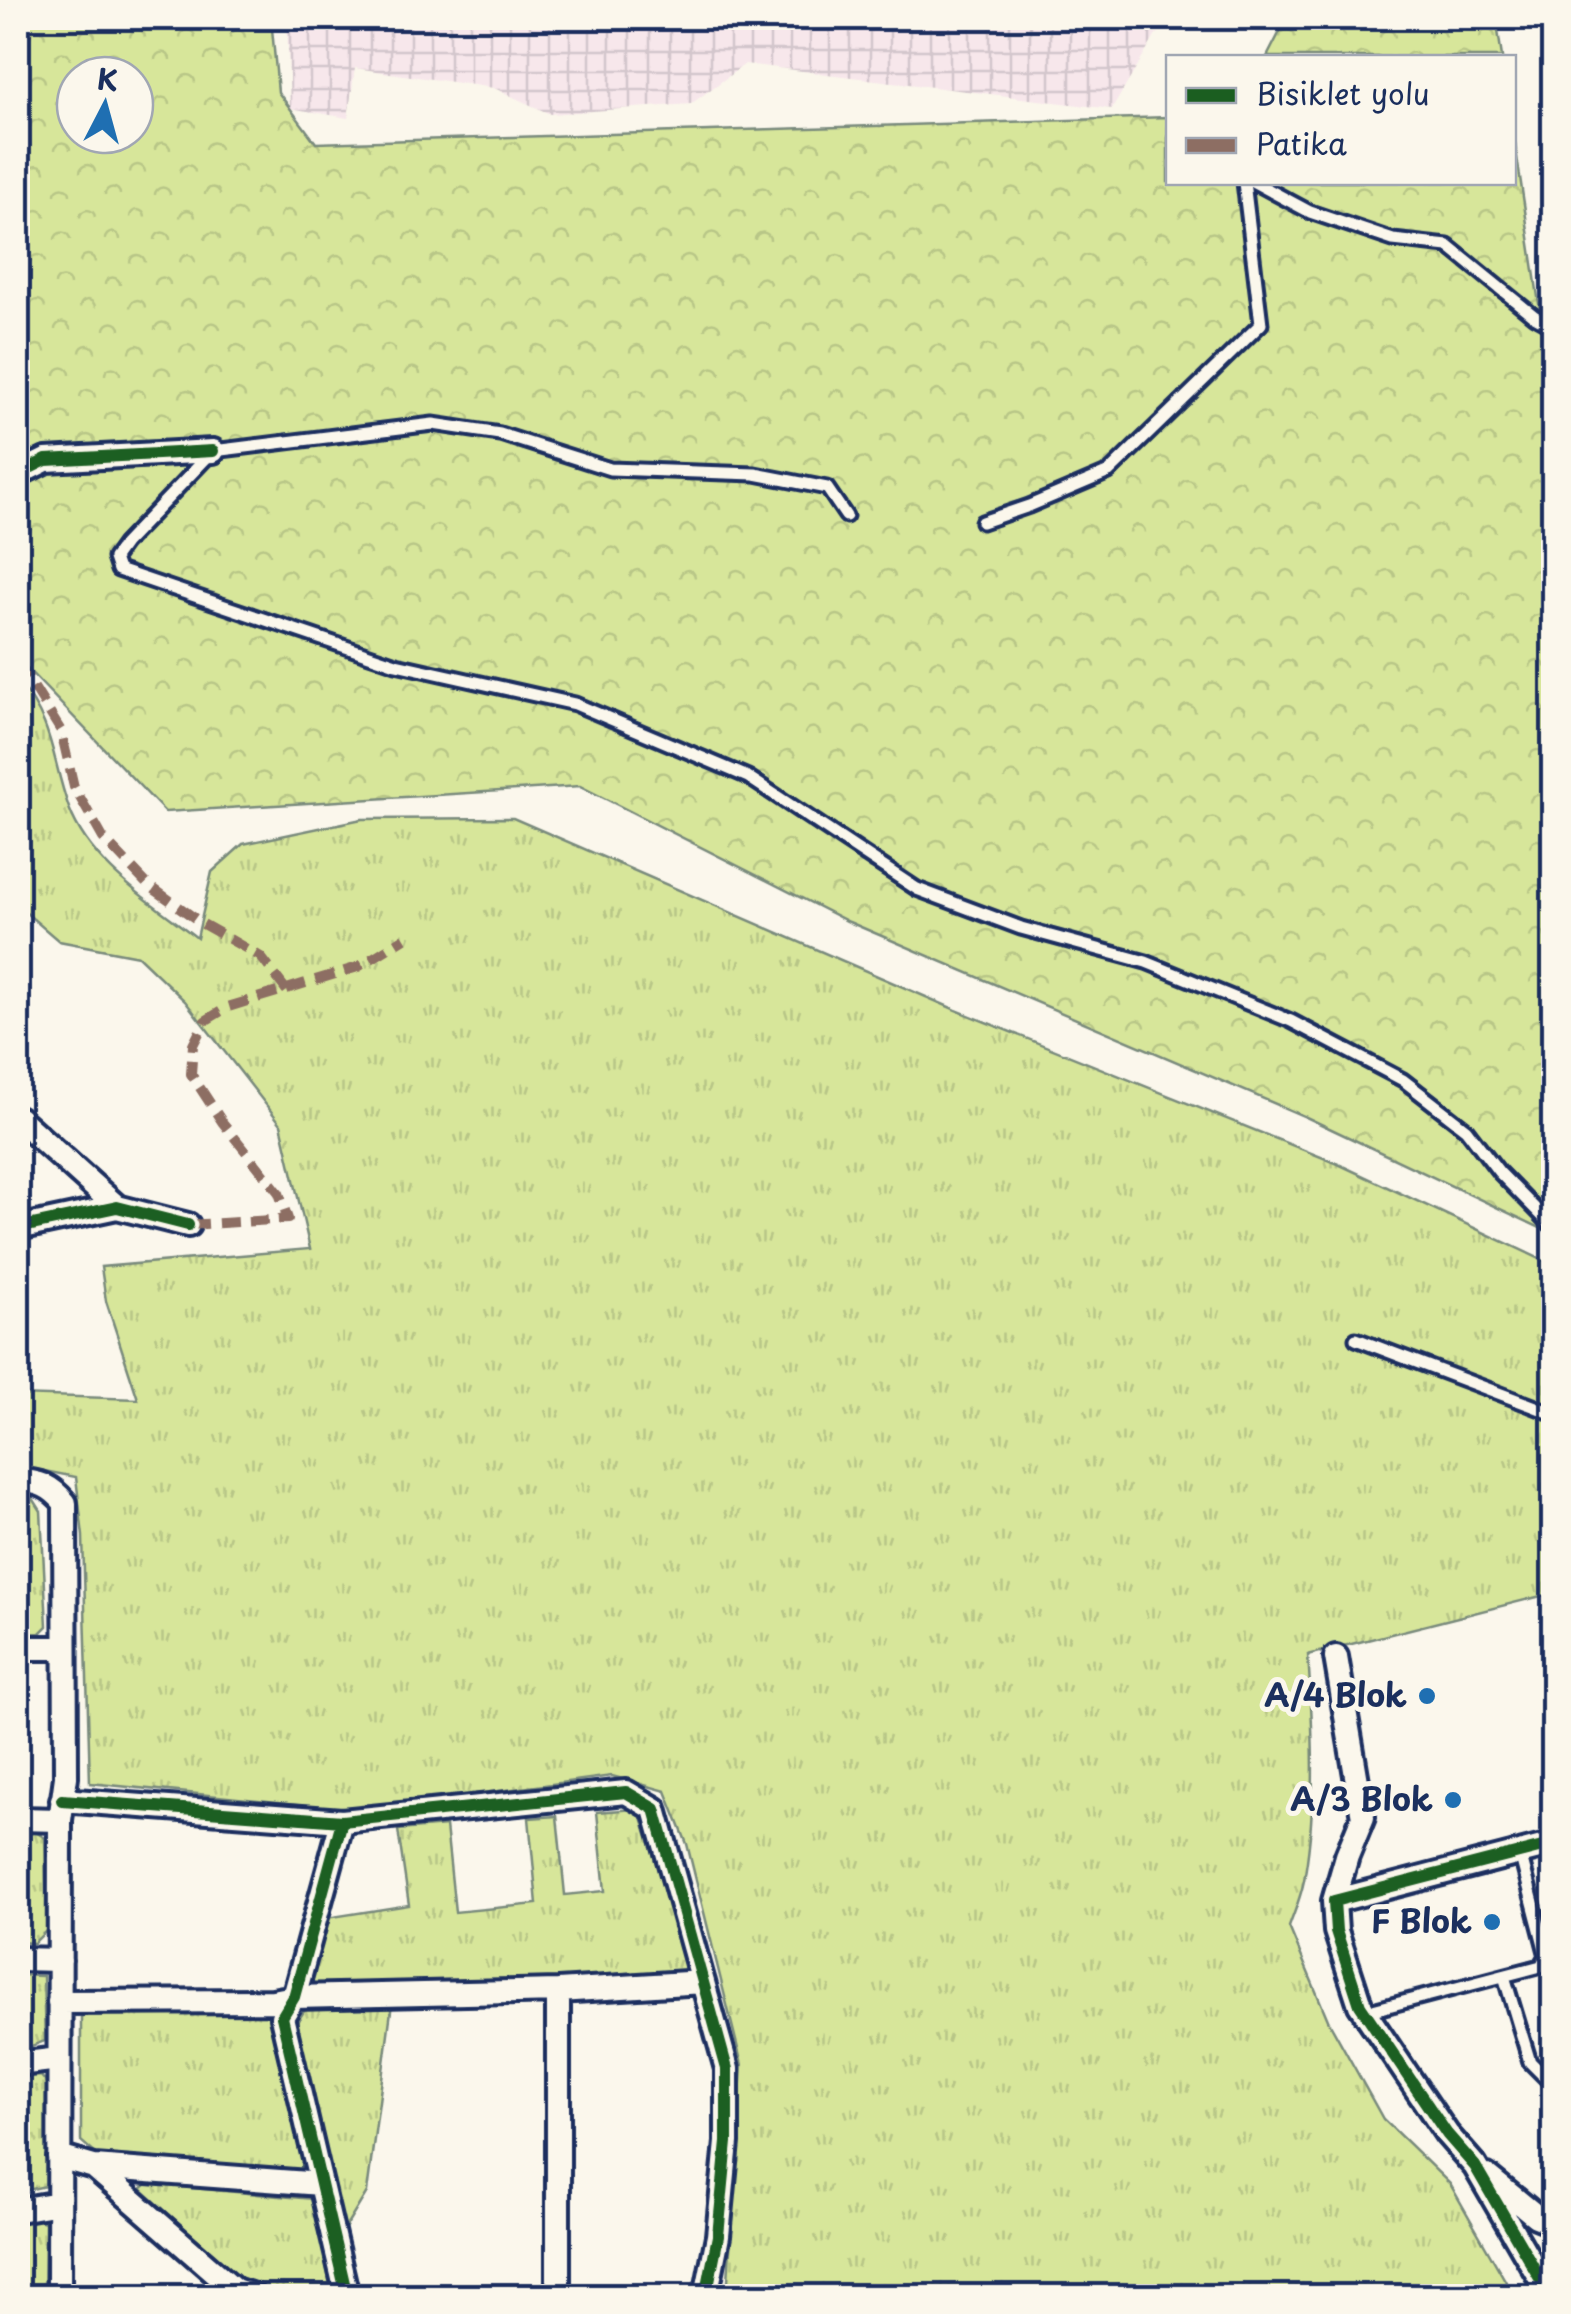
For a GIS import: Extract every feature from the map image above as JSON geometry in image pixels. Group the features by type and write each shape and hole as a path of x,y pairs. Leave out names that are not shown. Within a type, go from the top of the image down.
{"street":[{"path":"18,474 46,460 213,451"},
{"path":"18,1118 117,1207"},
{"path":"18,1228 117,1207 188,1225"},
{"path":"18,1481 37,1482 54,1490 65,1503 66,1777 61,1810 59,2296"},
{"path":"18,1648 65,1648"},
{"path":"1336,1657 1364,1817 1334,1901 1336,1931 1365,2012 1447,2134 1475,2166 1536,2216 1551,2218"},
{"path":"18,1819 61,1810 342,1821 626,1792 655,1809 727,2069 727,2142 720,2218 706,2296"},
{"path":"342,1821 294,1997 282,2017 347,2296"},
{"path":"1334,1901 1554,1844"},
{"path":"18,1959 60,1960"},
{"path":"60,2002 273,2001 294,1997 558,1991 703,1982"},
{"path":"558,1991 558,2296"},
{"path":"18,2064 59,2059"},
{"path":"59,2158 94,2168 321,2184"},
{"path":"1475,2166 1546,2292"},
{"path":"94,2168 235,2290 254,2296"},
{"path":"18,2210 59,2203"},
{"path":"1546,2292 1547,2272 1554,2258"}],"lane":[{"path":"982,522 1109,472 1260,324 1244,185"},
{"path":"1260,185 1310,212 1393,240 1448,246 1534,316 1554,326"},
{"path":"846,516 827,488 755,474 610,469 500,434 433,424 213,451 114,558 118,570 396,664 575,704 748,777 917,889 1021,928 1146,962 1291,1021 1402,1080 1466,1128 1499,1172 1554,1228"},
{"path":"1356,1339 1554,1414"},
{"path":"1365,2012 1541,1966 1548,1956 1520,1853"},
{"path":"1504,1976 1530,2062 1554,2086"}],"shaded area":[{"path":"287,18 1179,18 1156,35 1112,109 745,64 691,104 550,114 494,88 355,68 348,118 290,108"}],"green space":[{"path":"18,18 271,18 278,92 316,143 1166,117 1166,185 1516,185 1516,150 1554,404 1553,1234 1306,1117 849,922 580,786 165,812 18,659"},
{"path":"1287,18 1496,18 1502,55 1268,55"},
{"path":"18,681 46,727 69,808 92,848 124,881 197,938 212,872 243,844 362,819 513,818 956,1010 1336,1163 1553,1265 1553,1593 1308,1655 1313,1792 1304,1881 1289,1927 1328,2020 1383,2119 1450,2184 1514,2296 727,2296 742,2065 687,1844 666,1791 612,1776 356,1810 90,1783 83,1536 76,1477 18,1466 18,1395 138,1399 106,1301 101,1267 310,1249 281,1124 185,1001 138,956 59,941 18,906"},
{"path":"18,1492 29,1492 41,1511 47,1626 40,1633 18,1634"},
{"path":"635,1809 642,1817 686,1963 683,1971 561,1980 307,1989 326,1918 409,1905 398,1830 446,1826 455,1912 537,1904 529,1818 557,1816 565,1895 605,1891 597,1812"},
{"path":"18,1831 36,1832 45,1838 47,1930 34,1943 18,1942"},
{"path":"18,1975 43,1976 45,2041 18,2051"},
{"path":"392,2003 367,2192 344,2230 297,2022 308,2005"},
{"path":"260,2007 273,2021 307,2165 296,2171 98,2156 81,2141 81,2018 96,2008"},
{"path":"41,2076 48,2085 50,2185 18,2192 18,2078"},
{"path":"147,2184 313,2199 331,2290 327,2296 281,2296 248,2285 141,2189"},
{"path":"33,2218 45,2222 44,2296 18,2296 18,2220"}],"marked path":[{"path":"18,662 61,731 74,787 103,838 147,884 203,924 261,957 287,991"},
{"path":"188,1225 288,1219 279,1193 223,1123 191,1074 193,1045 205,1021 228,1007 358,967 405,938"}],"cycle path":[{"path":"18,474 46,460 213,451"},
{"path":"18,1228 117,1207 188,1225"},
{"path":"62,1800 342,1821 626,1792 655,1809 727,2069 727,2142 718,2236 706,2296"},
{"path":"342,1821 294,1997 282,2017 347,2296"},
{"path":"1545,2287 1475,2166 1447,2134 1360,2005 1336,1931 1334,1901 1554,1844"}],"place":[{"name":"A/4 Blok","path":"1427,1696"},
{"name":"A/3 Blok","path":"1453,1800"},
{"name":"F Blok","path":"1492,1922"}]}
